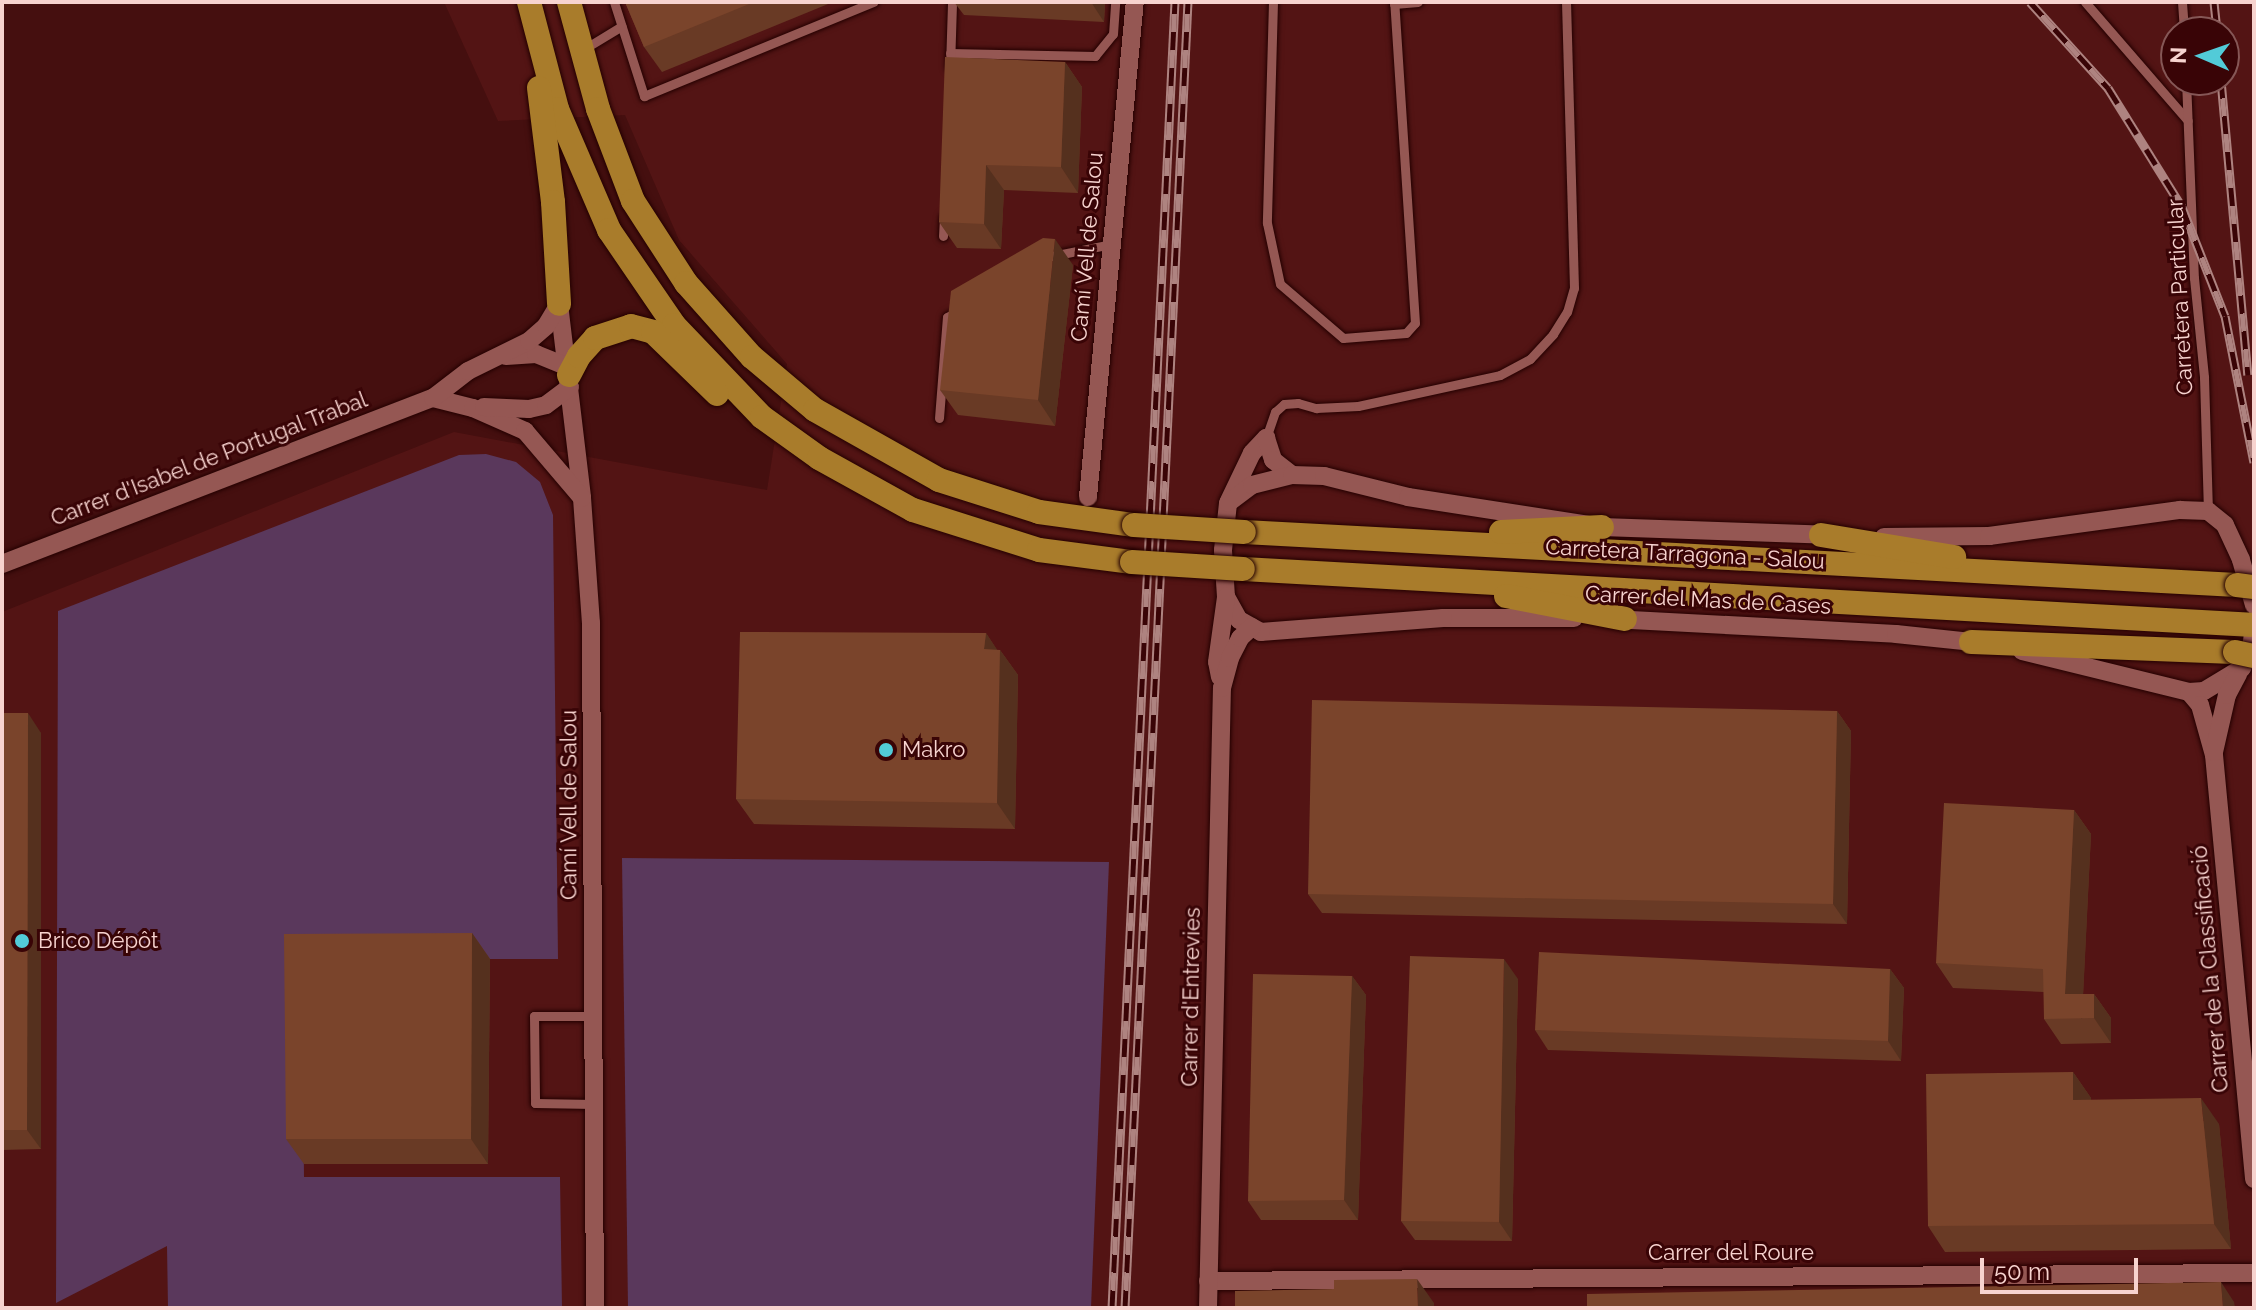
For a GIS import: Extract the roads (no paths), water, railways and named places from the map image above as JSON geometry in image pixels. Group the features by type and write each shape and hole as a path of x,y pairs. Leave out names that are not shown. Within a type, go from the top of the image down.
{"highway":[{"path":"529,2 553,202 559,304"},
{"path":"529,2 557,109 609,230 674,325 762,417"},
{"path":"569,2 581,51"},
{"name":"Carretera Tarragona - Salou","path":"581,51 610,145 649,230 686,283 774,377 815,410 939,480 1027,509 1099,522 1244,532 1431,539 2246,586"},
{"path":"569,376 579,356 595,338 620,328 644,328 660,338 714,393 762,417"},
{"name":"Carretera Tarragona - Salou","path":"762,417 819,458 913,510 1039,550 1132,562 1243,569 2251,620"},
{"path":"1431,539 1534,528 1602,527"},
{"path":"1821,535 1921,550 2023,572"},
{"path":"1393,577 1625,619"},
{"path":"1971,642 2244,659"}],"street":[{"name":"Camí Vell de Salou","path":"1088,497 1135,2"},
{"name":"Camí Vell de Salou","path":"559,304 582,498 591,623 595,1308"},
{"path":"503,356 529,341 546,326 559,304"},
{"path":"473,408 529,409 546,405 569,376 554,358 536,354 503,356"},
{"name":"Carrer d'Isabel de Portugal Trabal","path":"2,564 433,398 468,371 503,356"},
{"path":"433,398 473,408 525,431 582,498"},
{"path":"1252,627 1239,620 1226,597 1223,550 1228,503 1252,453 1266,438 1273,460 1292,475"},
{"path":"1228,503 1252,485 1292,475 1324,476 1408,497 1602,527 1821,535 1989,536 2180,510 2208,511 2225,525 2241,560 2251,620 2251,648 2244,659 2204,691 2189,692"},
{"name":"Carrer d'Entrevies","path":"1208,1308 1222,688 1217,662 1226,597"},
{"name":"Carrer del Mas de Cases","path":"1252,627 1261,632 1287,633 1443,618 1625,619 1971,642 2189,692"},
{"name":"Carrer d'Entrevies","path":"1222,688 1230,658 1240,638 1252,627"},
{"name":"Carrer de la Classificació","path":"2214,755 2227,695 2244,659"},
{"name":"Carrer de la Classificació","path":"2189,692 2200,705 2214,755 2254,1179"},
{"name":"Carrer del Roure","path":"1208,1281 2254,1273"}],"lane":[{"path":"614,2 644,96 873,2"},
{"path":"949,84 952,2"},
{"path":"950,53 1095,56 1113,34 1115,2"},
{"path":"1273,2 1267,223 1280,284 1343,338 1406,333 1415,323 1394,3 1418,2"},
{"path":"2085,2 2188,121"},
{"path":"1266,438 1275,412 1284,404 1333,408 1358,406 1500,375 1530,359 1553,334 1567,312 1574,288 1564,4"},
{"path":"581,51 622,26"},
{"name":"Carretera Particular","path":"2187,96 2194,278 2204,377 2208,511"},
{"path":"943,236 944,206"},
{"path":"1045,260 1057,253 1111,244"},
{"path":"939,418 947,317 971,303"},
{"path":"594,1016 534,1016 535,1103 594,1104"}],"railway":[{"path":"1112,1308 1175,2"},
{"path":"1125,1308 1188,2"},
{"path":"2030,2 2108,88 2182,207 2225,316 2254,462"},
{"path":"2214,2 2215,16"},
{"path":"2222,96 2248,375"}],"place":[{"name":"Makro","path":"886,750"},
{"name":"Brico Dépôt","path":"22,941"}]}
